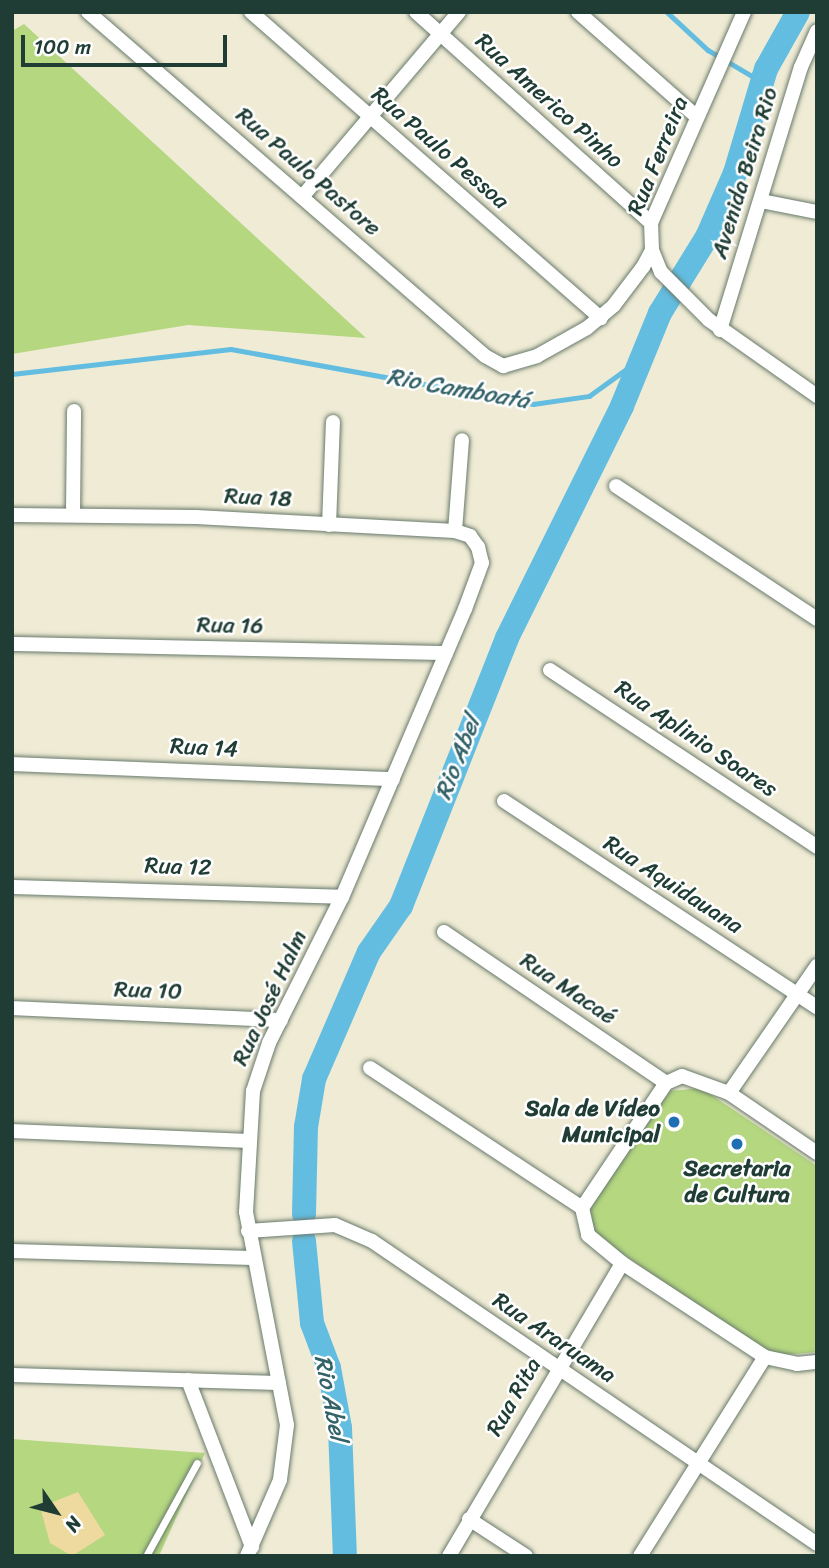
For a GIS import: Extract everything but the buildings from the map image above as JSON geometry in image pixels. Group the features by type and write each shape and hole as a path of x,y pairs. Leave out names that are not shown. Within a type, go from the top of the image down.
{"street":[{"name":"Rua Paulo Pastore","path":"88,12 499,366"},
{"name":"Rua Paulo Pessoa","path":"251,12 601,318"},
{"name":"Rua Americo Pinho","path":"416,12 651,223"},
{"path":"302,197 459,12"},
{"path":"578,12 697,117"},
{"name":"Rua Ferreira","path":"499,366 537,356 601,318 632,283 652,250 651,223 744,12"},
{"name":"Avenida Beira Rio","path":"720,330 801,67 817,31"},
{"path":"761,201 817,212"},
{"path":"652,250 661,271 720,330 817,396"},
{"path":"73,513 74,411"},
{"path":"329,524 333,422"},
{"path":"455,531 462,440"},
{"path":"616,486 817,618"},
{"name":"Rua 18","path":"12,515 73,513 455,531"},
{"name":"Rua José Halm","path":"250,1552 272,1506 286,1452 279,1383 248,1231 248,1141 260,1066 342,897 482,563 470,536 455,531"},
{"name":"Rua 16","path":"12,644 446,653"},
{"name":"Rua Aplinio Soares","path":"550,670 817,847"},
{"name":"Rua 14","path":"12,764 393,779"},
{"name":"Rua Aquidauana","path":"504,801 817,1007"},
{"name":"Rua 12","path":"12,887 342,897"},
{"name":"Rua Macaé","path":"444,932 666,1083"},
{"path":"729,1093 817,966"},
{"name":"Rua 10","path":"12,1008 281,1020"},
{"path":"370,1068 582,1208 588,1235 622,1263 765,1357 816,1364"},
{"path":"582,1208 666,1083 682,1076 696,1078 729,1093 817,1153"},
{"path":"12,1131 248,1141"},
{"name":"Rua Araruama","path":"248,1231 335,1225 372,1241 817,1544"},
{"path":"12,1251 253,1258"},
{"name":"Rua Rita","path":"449,1556 557,1367 622,1263"},
{"path":"640,1556 695,1463 765,1357"},
{"path":"12,1375 279,1383"},
{"path":"188,1380 250,1552"},
{"path":"469,1519 526,1556"}],"lane":[{"path":"146,1556 197,1463"}],"green space":[{"path":"24,24 366,338 188,325 12,354 12,31"},
{"path":"701,1088 817,1166 817,1352 770,1356 593,1233 590,1204 670,1091"},
{"path":"12,1439 205,1453 159,1556 12,1556"}],"sand":[{"path":"78,1492 105,1535 72,1556 50,1543 40,1507"}],"waterway":[{"path":"667,12 708,50 752,76 781,43"},
{"name":"Rio Abel","path":"304,1214 306,1127 314,1079 369,952 401,906 507,638 622,406 660,313 707,237 735,173 766,69 798,12"},
{"name":"Rio Camboatá","path":"12,374 231,349 533,404 589,396 628,368 660,313"},
{"name":"Rio Abel","path":"304,1241 312,1323 329,1368 340,1428 345,1556"}],"place":[{"name":"Sala de Vídeo Municipal","path":"674,1122"},
{"name":"Secretaria de Cultura","path":"737,1144"}]}
